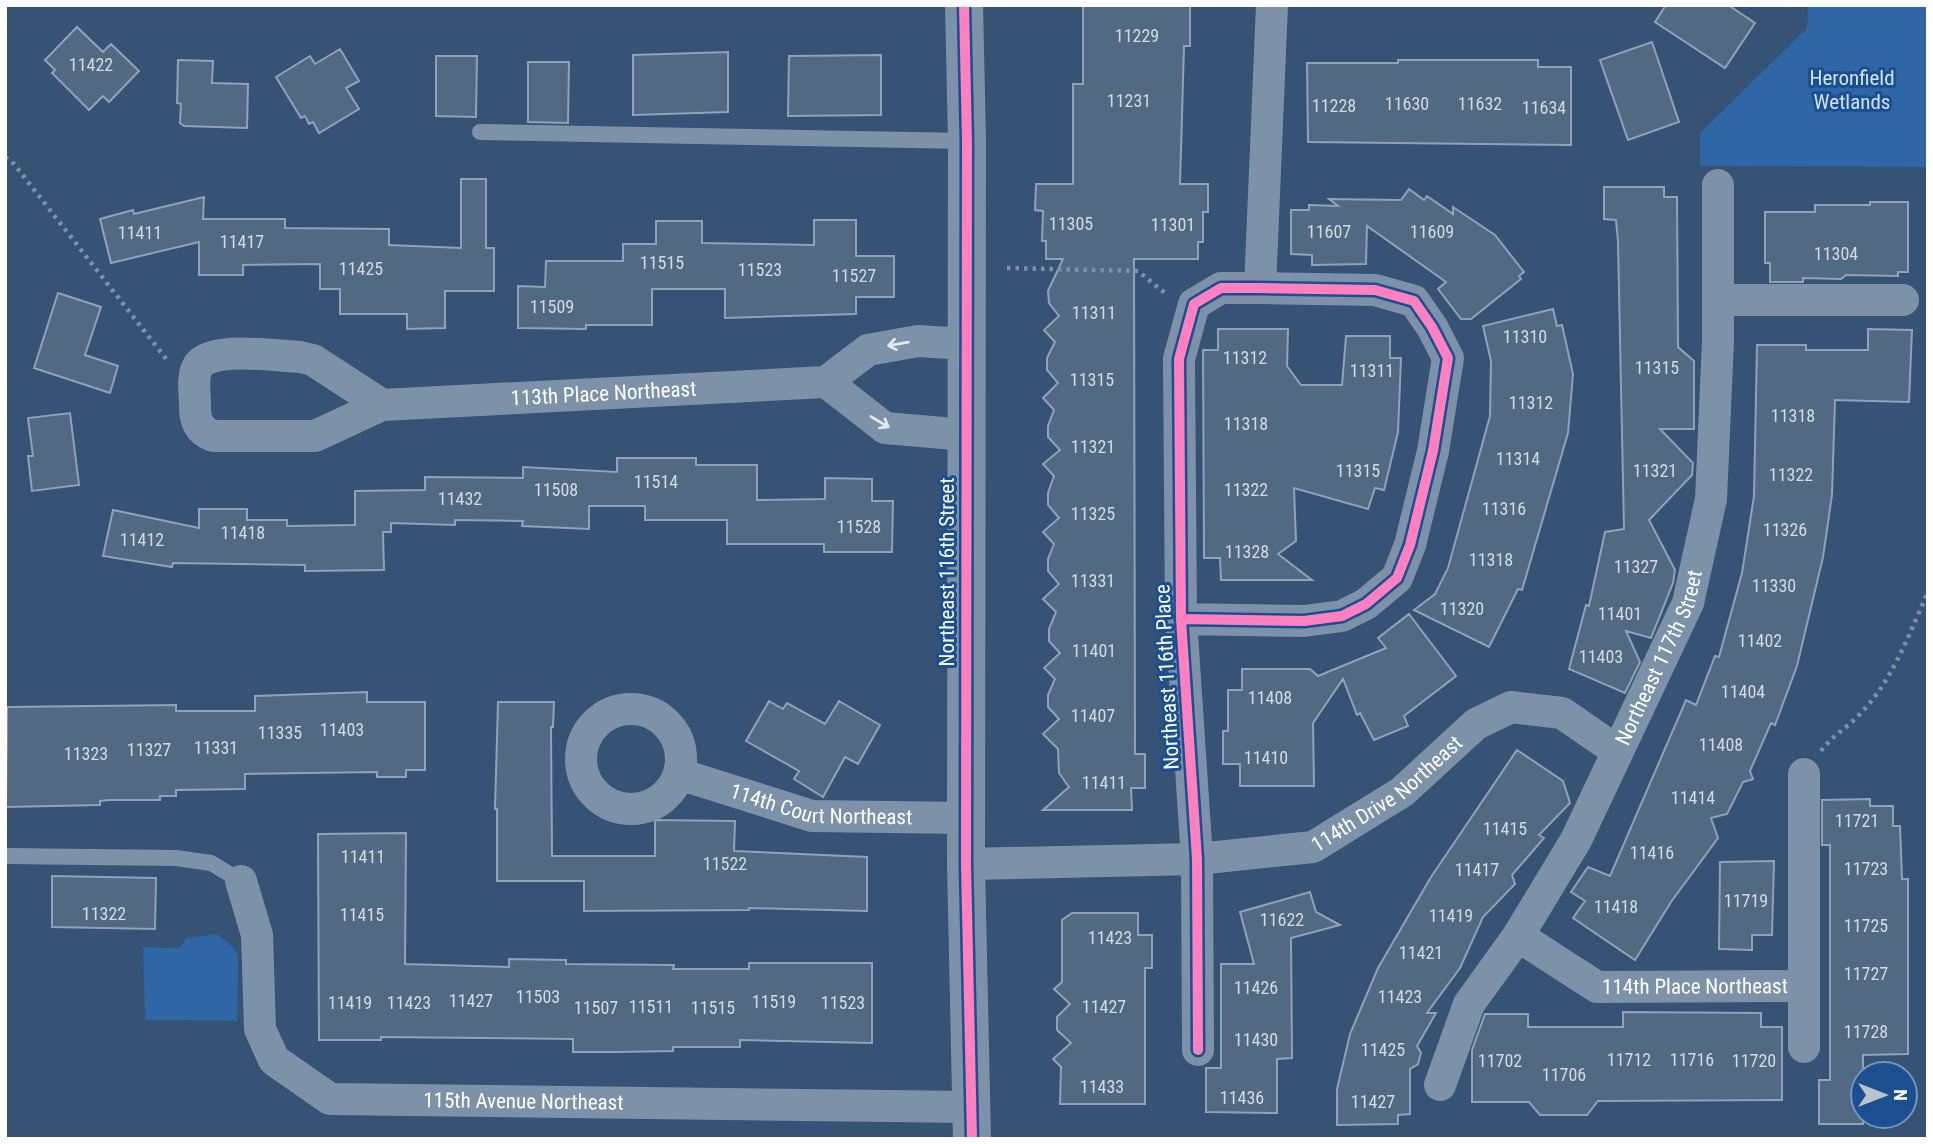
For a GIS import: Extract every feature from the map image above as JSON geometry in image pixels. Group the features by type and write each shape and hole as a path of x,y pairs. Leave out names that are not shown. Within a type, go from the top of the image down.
{"street":[{"name":"Northeast 116th Street","path":"964,5 967,141 966,864 972,1123"},
{"path":"1260,288 1272,5"},
{"name":"Northeast 117th Street","path":"1440,1085 1469,1004 1518,936 1576,840 1688,603 1711,499 1717,300 1717,186"},
{"path":"1181,619 1304,621 1342,616 1366,604 1397,578 1410,545 1433,451 1448,358 1432,327 1413,301 1375,290 1221,288 1184,302"},
{"path":"1717,300 1903,300"},
{"name":"Northeast 116th Place","path":"1184,302 1179,359 1181,619 1197,859 1198,1050"},
{"path":"966,344 918,341 868,350 826,382 885,428 966,435"},
{"path":"195,382 201,362 216,354 300,356 313,360 382,405"},
{"name":"113th Place Northeast","path":"195,382 195,418 202,430 213,436 315,436 382,405 826,382"},
{"name":"114th Drive Northeast","path":"966,864 1197,859 1313,847 1402,792 1476,724 1511,707 1562,713 1618,751"},
{"name":"114th Court Northeast","path":"679,774 813,816 966,818"},
{"path":"1804,774 1804,1047"},
{"name":"115th Avenue Northeast","path":"241,881 257,935 260,1029 274,1060 330,1099 972,1123"},
{"name":"114th Place Northeast","path":"1518,936 1597,987 1804,986"}],"lane":[{"path":"480,132 967,141"},
{"path":"5,856 176,858 211,863 241,881"}],"path":[{"path":"5,157 170,364 195,382"},
{"path":"1007,268 1138,271 1184,302"},
{"path":"1804,774 1829,739 1860,715 1891,674 1928,592"}],"green space":[{"name":"Heronfield Wetlands","path":"1808,5 1928,5 1928,167 1700,166 1700,133 1807,28"},
{"path":"217,934 234,948 238,956 237,1021 145,1020 143,947 180,948 186,938"},
{"path":"1928,1138 1928,1139 1206,1139"}],"building":[{"path":"1083,5 1190,5 1190,46 1184,46 1180,184 1208,184 1208,212 1203,212 1203,242 1198,242 1198,259 1134,259 1135,754 1145,754 1145,788 1131,788 1132,810 1043,810 1069,787 1059,773 1058,749 1043,734 1059,719 1048,707 1048,695 1055,679 1044,668 1060,653 1049,641 1049,629 1056,612 1043,599 1059,584 1048,571 1048,559 1054,544 1043,532 1059,518 1048,505 1048,493 1054,476 1043,464 1060,450 1048,437 1048,426 1054,410 1043,398 1058,383 1047,370 1047,358 1055,342 1044,330 1059,316 1049,303 1048,291 1063,259 1046,259 1046,241 1042,241 1043,211 1035,210 1036,184 1073,184 1073,84 1083,84"},
{"path":"1666,5 1728,5 1755,23 1725,68 1655,22"},
{"path":"77,27 103,52 111,44 139,71 109,102 103,96 89,110 52,73 55,70 45,60"},
{"path":"1652,42 1679,122 1628,140 1600,60"},
{"path":"340,49 359,81 346,88 359,109 319,133 313,122 309,124 305,116 301,118 276,77 310,56 315,64"},
{"path":"728,52 728,112 633,115 633,55"},
{"path":"881,55 881,115 788,116 789,56"},
{"path":"436,56 477,56 476,117 436,116"},
{"path":"178,60 213,61 212,83 248,84 247,128 184,126 180,123 181,104 177,103"},
{"path":"1398,60 1538,60 1538,67 1571,67 1571,145 1308,142 1307,63 1398,63"},
{"path":"528,62 569,62 568,123 528,122"},
{"path":"461,179 486,179 486,248 494,248 494,291 445,291 445,328 407,329 407,314 340,314 340,289 320,289 320,264 243,265 243,275 199,275 199,242 111,263 100,219 133,210 134,214 204,197 203,219 285,219 285,228 389,229 389,245 461,248"},
{"path":"1604,187 1664,187 1664,197 1677,197 1678,347 1694,361 1694,429 1660,429 1693,463 1692,475 1649,520 1675,570 1673,583 1651,638 1626,631 1640,662 1625,693 1569,669 1586,605 1589,606 1605,532 1624,529 1618,242 1616,220 1604,219"},
{"path":"1409,189 1424,200 1427,196 1453,214 1453,207 1495,235 1524,272 1519,276 1521,279 1471,319 1461,319 1438,289 1446,282 1367,226 1366,264 1312,265 1312,255 1291,254 1291,210 1309,210 1309,205 1338,206 1329,199 1401,200"},
{"path":"1870,202 1908,202 1908,272 1898,272 1898,276 1846,275 1841,279 1803,278 1803,282 1770,282 1770,263 1765,263 1765,212 1815,212 1815,205 1870,205"},
{"path":"814,220 856,220 856,256 894,256 894,297 856,297 856,314 725,318 725,289 652,289 652,325 586,325 586,329 518,328 518,286 545,287 546,261 623,261 623,244 656,244 656,221 702,221 702,243 814,245"},
{"path":"58,293 101,307 85,355 118,366 110,393 34,368"},
{"path":"1553,309 1557,326 1562,325 1573,374 1568,433 1522,590 1518,589 1489,647 1414,610 1435,594 1448,568 1490,416 1491,361 1483,326"},
{"path":"1218,329 1288,329 1287,366 1301,385 1342,385 1346,336 1390,336 1390,358 1401,358 1398,432 1384,490 1375,488 1368,509 1294,488 1296,541 1278,554 1312,580 1221,580 1220,558 1204,558 1203,350 1218,350"},
{"path":"1868,329 1912,330 1909,402 1835,400 1832,495 1823,557 1797,666 1775,725 1771,723 1750,771 1753,779 1743,782 1727,814 1711,818 1718,838 1671,902 1635,960 1573,918 1585,901 1571,892 1588,867 1610,876 1686,700 1696,705 1715,656 1719,657 1742,573 1754,496 1757,345 1806,345 1806,350 1868,350"},
{"path":"70,413 79,485 32,491 28,456 33,456 28,418"},
{"path":"617,458 696,458 696,465 757,465 757,500 825,499 825,478 872,479 872,501 893,501 892,552 824,552 824,544 727,544 727,520 645,520 645,506 589,506 589,529 522,526 523,521 455,520 455,525 391,523 391,532 383,532 384,570 305,571 305,565 173,563 172,567 103,556 113,510 199,528 199,509 247,509 247,520 287,520 287,526 355,525 355,491 425,490 425,477 523,478 523,467 617,472"},
{"path":"1409,614 1456,676 1404,716 1408,726 1374,740 1360,713 1357,715 1343,679 1313,723 1314,786 1240,786 1240,764 1223,764 1223,731 1228,731 1228,690 1242,690 1242,669 1310,669 1318,676 1386,648 1378,638"},
{"path":"367,692 367,702 425,702 425,770 406,770 406,777 377,777 377,772 245,774 245,789 176,790 176,796 160,796 160,800 110,800 100,801 100,805 6,807 7,707 176,705 176,711 255,711 255,696"},
{"path":"769,701 783,709 787,703 825,724 839,701 880,725 858,764 845,757 823,797 794,779 799,771 746,741"},
{"path":"498,702 554,702 551,727 552,856 655,856 655,820 735,821 734,851 867,857 867,911 749,908 584,911 584,881 497,881 495,809"},
{"path":"1517,750 1563,781 1570,803 1539,835 1544,838 1512,875 1515,884 1483,917 1460,968 1427,1013 1436,1013 1417,1046 1421,1053 1418,1064 1410,1069 1410,1114 1398,1115 1398,1124 1337,1125 1337,1089 1350,1034 1378,968 1431,877"},
{"path":"1870,799 1870,806 1893,806 1893,826 1900,826 1902,879 1908,879 1908,1054 1863,1055 1863,1060 1849,1060 1849,1124 1819,1124 1819,1080 1830,1080 1830,845 1822,845 1822,800"},
{"path":"406,833 405,964 509,967 509,959 566,960 566,964 674,965 673,969 749,969 749,963 872,963 872,1043 740,1040 740,1047 573,1052 573,1039 381,1037 381,1040 319,1040 318,834"},
{"path":"1774,861 1772,935 1752,935 1752,950 1719,949 1720,862"},
{"path":"52,876 156,878 155,929 52,927"},
{"path":"1310,892 1316,912 1340,925 1291,938 1292,1058 1277,1059 1277,1113 1206,1112 1206,1068 1221,1068 1221,964 1254,964 1240,912"},
{"path":"1072,913 1138,913 1138,935 1152,935 1152,968 1145,968 1145,1104 1060,1104 1061,1067 1053,1059 1071,1043 1057,1030 1057,1017 1070,1004 1054,989 1062,982 1062,920"},
{"path":"1623,1012 1761,1013 1761,1027 1782,1027 1782,1100 1598,1101 1587,1115 1540,1115 1529,1102 1472,1102 1472,1050 1485,1014 1528,1014 1528,1027 1623,1027"}],"cycle path":[{"path":"964,5 967,141 966,864 972,1139"},
{"path":"1181,619 1304,621 1342,616 1366,604 1397,578 1410,545 1433,451 1448,358 1432,327 1414,301 1375,290 1221,288 1194,304 1179,359 1181,619 1197,859 1198,1050"}]}
